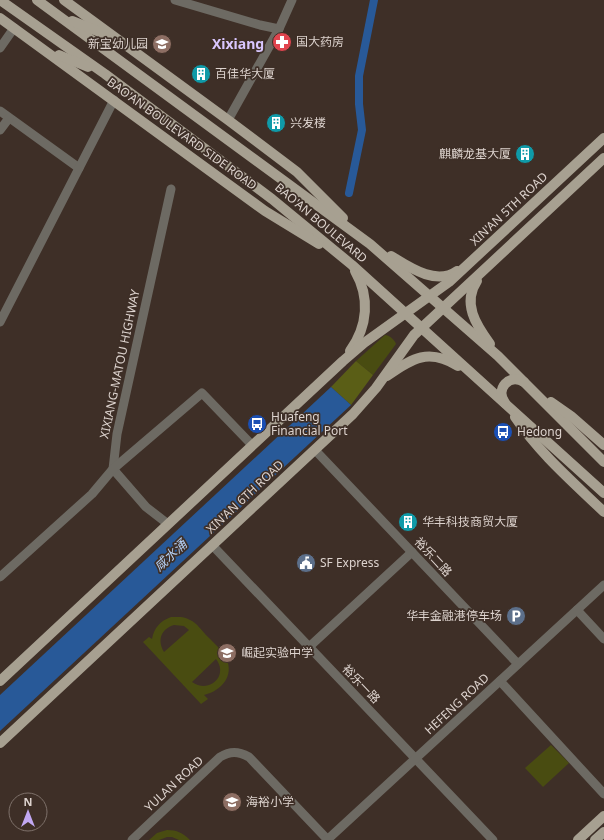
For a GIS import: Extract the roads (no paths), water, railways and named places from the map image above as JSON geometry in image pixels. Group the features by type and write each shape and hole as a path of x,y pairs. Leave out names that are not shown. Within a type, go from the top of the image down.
{"main road":[{"name":"BAO'AN BOULEVARD","path":"0,0 105,74 272,199 352,265 481,380 604,493"},
{"name":"BAO'AN BOULEVARD","path":"37,0 370,244 498,356 604,462"},
{"path":"64,0 228,120 308,182 370,244 412,269 434,276 444,276 454,273 473,261"},
{"path":"59,16 118,39"},
{"name":"BAO'AN BOULEVARD SIDE ROAD","path":"0,18 265,211 352,265"},
{"path":"42,48 105,74"},
{"name":"XIN'AN 5TH ROAD","path":"429,296 449,282 473,261 604,138"},
{"path":"442,308 604,158"},
{"path":"343,361 357,340 365,320 366,310 362,285 352,265"},
{"path":"485,269 471,292 470,303 480,329 498,356"},
{"path":"0,681 343,361 370,339 429,296"},
{"name":"XIN'AN 6TH ROAD","path":"0,743 361,406 383,380 408,342 442,308"},
{"path":"383,380 407,362 431,356 448,360 481,380"},
{"path":"604,445 571,416 526,383 516,379 509,380 502,388 501,392 505,403 540,451 604,512"},
{"path":"578,840 604,816"},
{"path":"595,840 604,832"}],"street":[{"path":"175,0 260,25 279,29"},
{"path":"228,120 279,29 292,0"},
{"path":"0,48 12,27"},
{"path":"0,322 114,100"},
{"path":"0,111 79,168"},
{"path":"0,130 9,118"},
{"name":"XIXIANG-MATOU HIGHWAY","path":"113,469 117,434 171,189"},
{"path":"0,577 92,494 113,469 202,393 252,445"},
{"name":"裕乐二路","path":"315,450 518,664"},
{"path":"113,469 146,507 168,524"},
{"name":"裕乐一路","path":"212,545 493,840"},
{"path":"309,647 412,552"},
{"name":"HEFENG ROAD","path":"327,840 604,585"},
{"path":"577,610 604,639"},
{"path":"500,681 604,794"},
{"name":"YULAN ROAD","path":"132,840 220,757 230,752 236,752 249,757 327,840"}],"water":[{"name":"咸水涌","path":"331,387 351,405 0,731 0,695"}],"waterway":[{"path":"349,193 362,130 359,104 359,76 374,0"}],"place":[{"name":"国大药房","path":"282,42"},
{"name":"新宝幼儿园","path":"162,44"},
{"name":"百佳华大厦","path":"201,74"},
{"name":"兴发楼","path":"276,123"},
{"name":"麒麟龙基大厦","path":"525,154"},
{"name":"Huafeng Financial Port","path":"257,424"},
{"name":"Hedong","path":"503,432"},
{"name":"华丰科技商贸大厦","path":"408,522"},
{"name":"SF Express","path":"306,563"},
{"name":"华丰金融港停车场","path":"516,616"},
{"name":"崛起实验中学","path":"227,653"},
{"name":"海裕小学","path":"232,802"}],"district":[{"name":"Xixiang","path":"238,44"}]}
